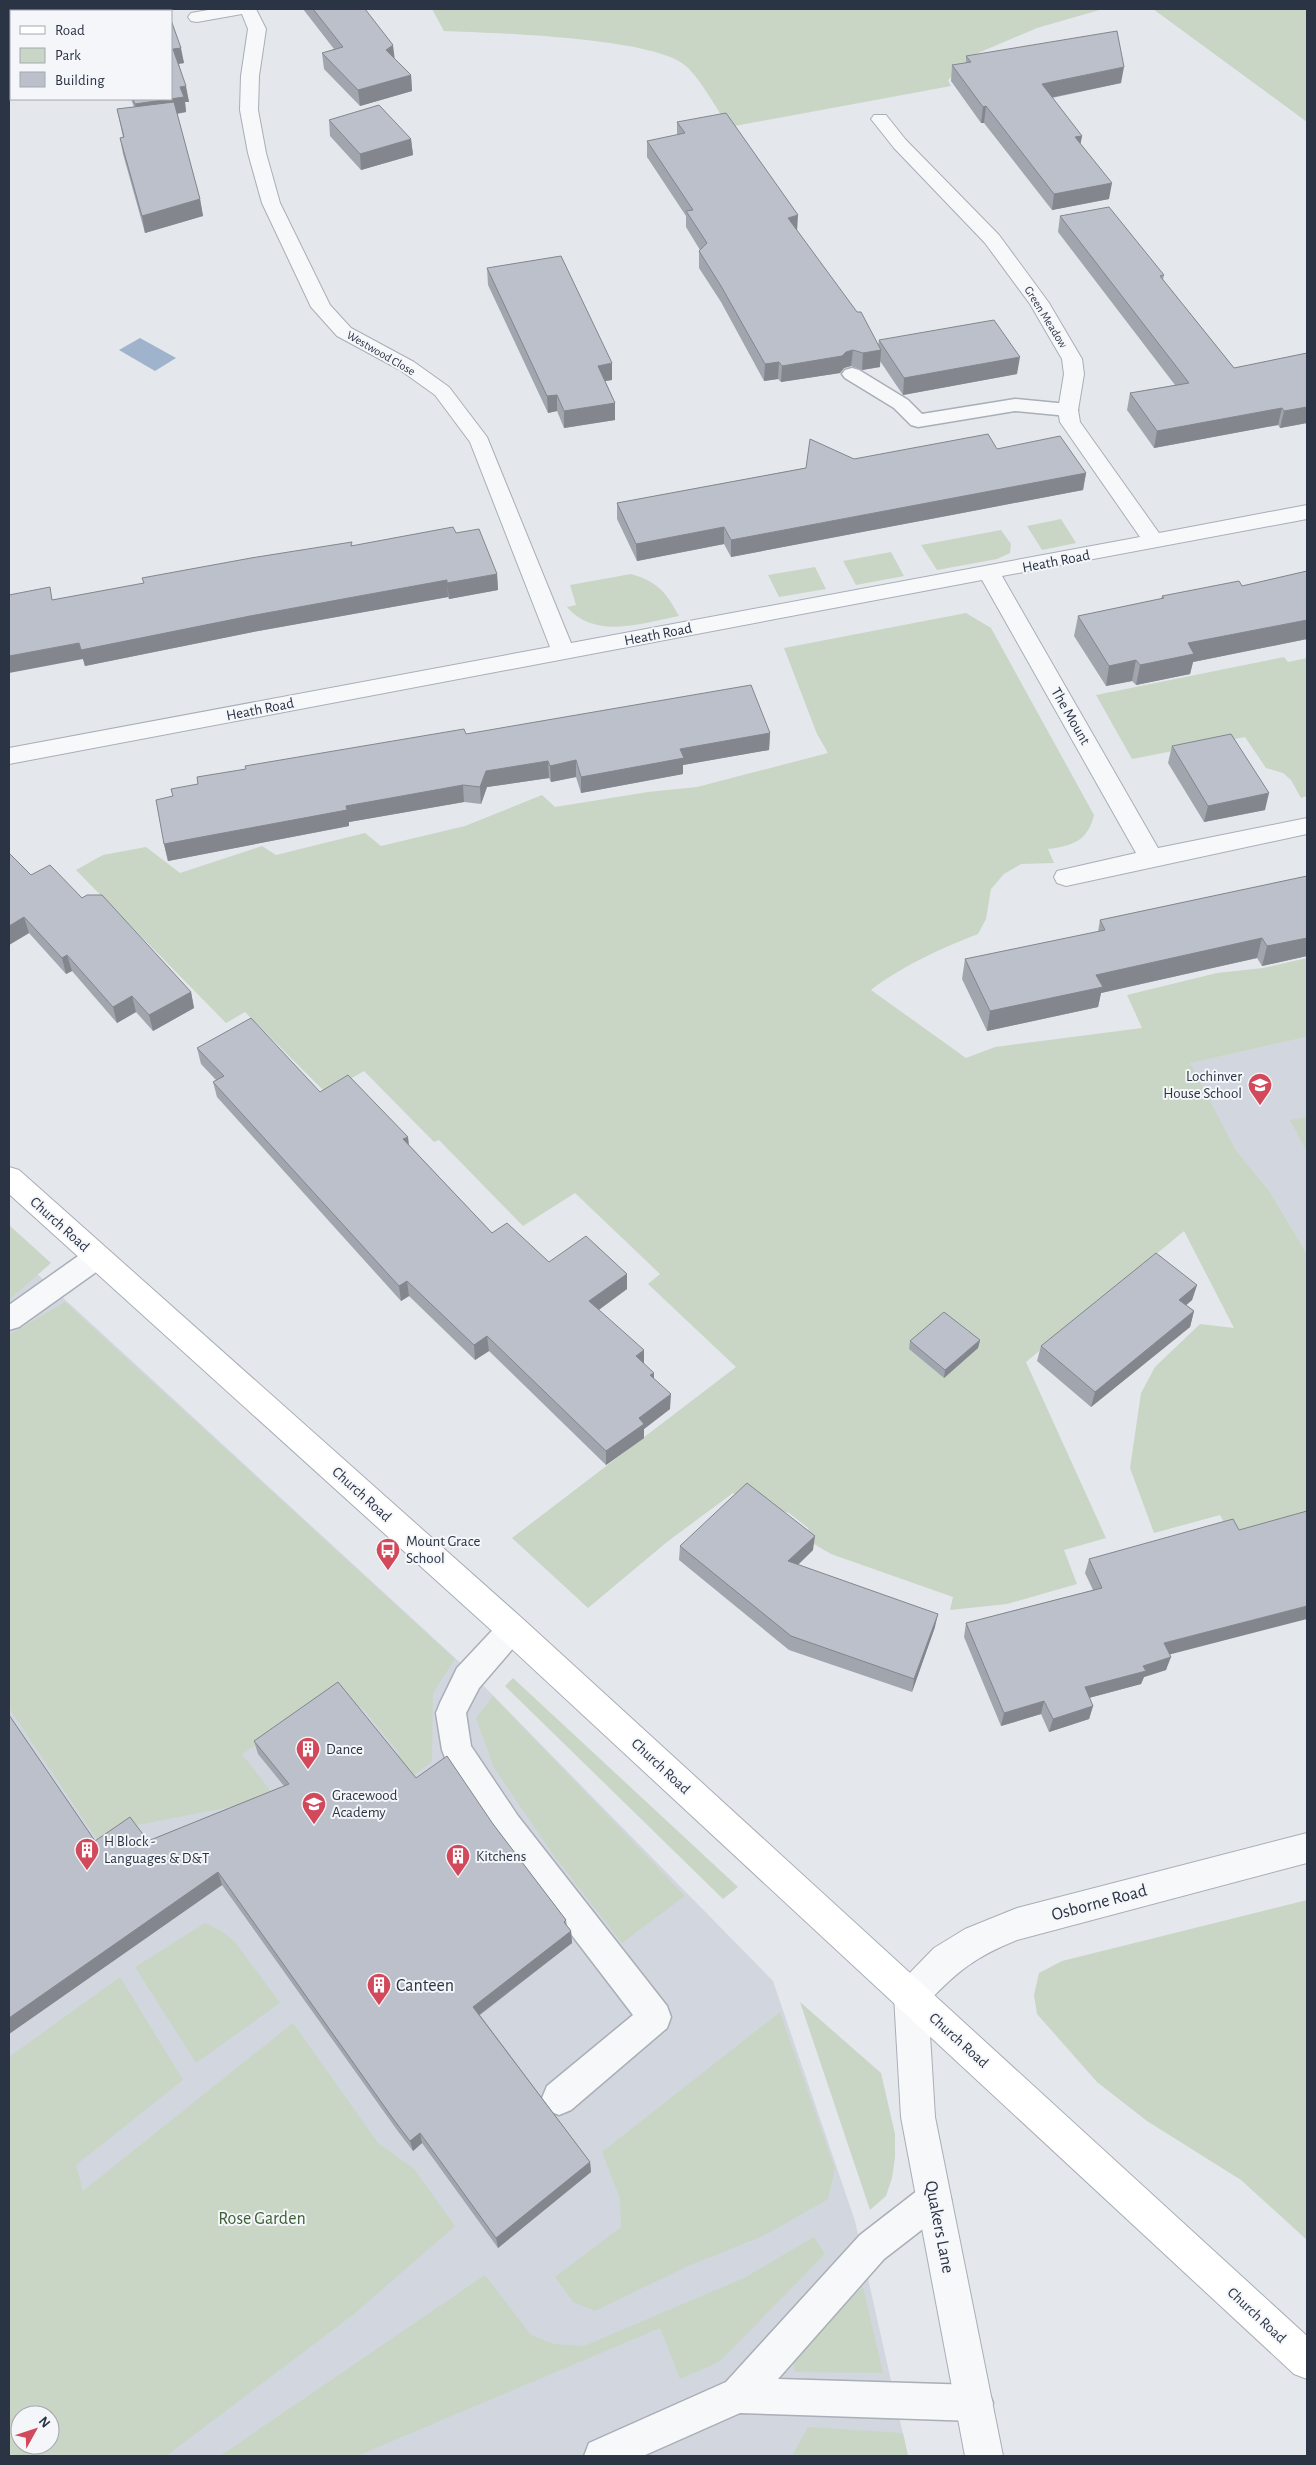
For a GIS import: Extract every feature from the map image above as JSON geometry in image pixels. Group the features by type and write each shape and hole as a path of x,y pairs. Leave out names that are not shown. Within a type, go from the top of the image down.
{"street":[{"path":"197,17 241,9"},
{"name":"Westwood Close","path":"248,9 257,29 250,76 249,110 256,154 271,203 321,307 339,327 407,366 442,391 463,416 480,441 563,652"},
{"name":"Green Meadow","path":"880,120 900,144 992,239 1039,303 1072,360 1074,374 1068,410"},
{"path":"1068,410 1070,422 1154,541"},
{"name":"Heath Road","path":"9,756 990,574 1307,512"},
{"name":"The Mount","path":"990,574 1151,858"},
{"path":"1066,877 1307,826"},
{"name":"Church Road","path":"9,1178 512,1629 1307,2362"},
{"name":"Osborne Road","path":"911,1996 946,1960 977,1940 1018,1924 1307,1848"},
{"name":"Quakers Lane","path":"911,1996 918,2117 976,2403 984,2456"}],"lane":[{"path":"852,374 901,404 918,422 1015,405 1068,410"},
{"path":"9,1319 97,1257"},
{"path":"512,1629 468,1678 451,1713 457,1750 507,1826 655,2017 559,2098"},
{"path":"602,2456 739,2396 872,2247 934,2199"},
{"path":"739,2396 976,2403"}],"shaded area":[{"name":"Lochinver House School","path":"1307,1037 1307,1254 1270,1192 1236,1150 1189,1063"},
{"name":"Gracewood Academy","path":"9,1248 466,1668 773,1981 855,2221 908,2456 9,2456"}],"green space":[{"path":"432,9 1103,9 1037,28 978,53 948,80 951,86 729,127 693,73 670,57 643,49 572,38 444,31"},
{"path":"1153,9 1307,9 1307,122"},
{"path":"1061,519 1076,543 1042,550 1027,526"},
{"path":"1001,530 1011,544 1010,553 997,559 937,570 921,545"},
{"path":"891,552 904,576 856,585 843,561"},
{"path":"815,567 826,589 779,597 768,575"},
{"path":"631,574 655,584 670,600 679,616 635,625 605,626 591,623 578,617 567,607 576,605 570,585"},
{"path":"966,613 991,628 1094,815 1088,831 1078,841 1048,849 1054,863 1021,864 1004,874 991,889 986,919 978,934 923,958 895,973 871,990 966,1058 995,1047 1142,1028 1127,995 1217,973 1263,968 1307,958 1307,1037 1190,1063 1236,1150 1270,1192 1307,1254 1307,1518 1232,1537 1220,1515 1154,1533 1130,1468 1141,1393 1155,1367 1200,1324 1234,1328 1184,1231 1026,1362 1106,1538 1064,1550 1077,1584 1007,1604 950,1610 953,1597 831,1554 814,1544 808,1528 789,1513 760,1505 733,1493 667,1542 588,1608 512,1538 736,1367 648,1284 660,1274 575,1193 523,1226 439,1140 434,1142 364,1071 326,1093 245,1012 226,1023 76,870 103,855 146,847 180,873 262,846 276,855 365,833 381,846 465,826 542,795 555,807 648,792 697,787 828,753 817,734 784,648"},
{"path":"1284,657 1288,662 1307,658 1307,796 1301,798 1291,780 1283,773 1266,768 1245,737 1132,759 1096,695"},
{"path":"1307,1117 1307,1152 1290,1120"},
{"path":"9,1225 51,1263 9,1300"},
{"path":"65,1302 455,1659 433,1693 432,1761 365,1815 346,1792 399,1753 364,1710 341,1695 286,1725 242,1754 276,1798 132,1826 102,1847 9,1708 9,1335"},
{"path":"513,1678 738,1887 723,1899 505,1686"},
{"path":"493,1696 685,1896 622,1943 554,1856 494,1768 476,1718"},
{"path":"1307,1900 1307,2240 1241,2180 1147,2121 1097,2082 1037,2014 1034,1995 1039,1973 1062,1961"},
{"path":"205,1923 223,1932 235,1942 280,2003 196,2063 135,1967"},
{"name":"Rose Garden","path":"120,1977 183,2080 76,2165 83,2191 293,2023 378,2143 414,2169 455,2226 354,2314 166,2456 9,2456 9,2057"},
{"path":"800,2002 881,2073 895,2134 895,2157 892,2178 886,2196 870,2210"},
{"path":"780,2012 835,2169 828,2199 765,2235 688,2266 595,2311 573,2302 555,2277 621,2227 620,2199 602,2152"},
{"path":"814,2237 825,2254 719,2362 680,2379 660,2328 357,2456 220,2456 485,2275 531,2335 554,2344 584,2346 744,2278"},
{"path":"863,2287 883,2373 795,2372 792,2357"},
{"path":"808,2427 903,2433 908,2456 792,2456"}],"water":[{"path":"140,338 176,358 155,371 119,350"}],"building":[{"path":"167,9 168,10 89,10"},
{"path":"313,9 365,9 393,45 386,50 411,75 358,90 322,53 343,47"},
{"path":"172,23 181,48 173,49 186,86 180,87 184,97 172,99"},
{"path":"1117,31 1124,67 1042,84 1082,136 1075,137 1112,183 1054,194 986,106 983,107 952,65 971,62 966,56"},
{"path":"133,100 163,100 135,104"},
{"path":"174,102 200,199 142,216 120,138 124,137 117,109"},
{"path":"379,105 411,139 360,154 329,120"},
{"path":"726,113 798,215 788,218 857,312 861,312 881,350 863,353 853,350 846,352 842,356 782,366 779,362 765,364 699,251 707,243 686,211 693,210 647,141 685,133 677,122"},
{"path":"1109,207 1164,275 1160,276 1234,368 1307,353 1307,407 1284,411 1282,408 1157,431 1130,393 1189,383 1060,216"},
{"path":"561,256 612,363 598,366 615,403 564,411 557,395 547,396 487,268"},
{"path":"994,320 1020,357 904,378 879,340"},
{"path":"988,434 997,449 1060,436 1086,473 731,540 724,527 636,544 617,503 806,468 810,439 854,459"},
{"path":"453,527 456,533 479,529 497,574 447,583 447,580 250,616 81,650 79,643 9,656 9,595 50,587 52,600 144,583 142,578 251,558 352,542 351,546"},
{"path":"1307,571 1307,620 1188,643 1194,654 1140,665 1136,660 1109,666 1078,616 1164,598 1162,596 1239,581 1242,586"},
{"path":"751,685 770,733 680,749 684,758 581,777 576,760 550,766 548,761 486,771 480,787 463,785 346,806 347,810 164,844 156,800 173,796 171,789 198,784 197,777 246,769 245,766 464,729 466,734"},
{"path":"1231,734 1269,793 1208,806 1172,746"},
{"path":"9,853 31,875 50,865 82,898 87,895 102,895 191,992 149,1015 132,996 113,1007 67,955 62,958 24,917 9,926"},
{"path":"1307,876 1307,938 1267,946 1262,938 1096,975 1103,987 990,1011 965,959 1105,930 1100,920"},
{"path":"251,1018 320,1092 348,1075 408,1137 403,1139 492,1233 507,1223 549,1262 586,1236 627,1274 589,1301 644,1350 636,1356 654,1373 650,1375 671,1394 639,1418 644,1424 606,1451 487,1336 474,1345 407,1281 399,1286 213,1082 224,1076 197,1048"},
{"path":"1156,1253 1197,1285 1179,1300 1194,1311 1095,1392 1041,1346"},
{"path":"944,1312 980,1340 945,1370 910,1341"},
{"path":"747,1483 815,1536 788,1561 938,1614 914,1679 791,1636 680,1546"},
{"path":"1307,1511 1307,1606 1164,1643 1171,1657 1143,1666 1146,1671 1085,1687 1093,1706 1053,1719 1044,1701 1004,1713 966,1623 1102,1588 1089,1559 1233,1519 1239,1530"},
{"path":"338,1682 416,1778 447,1756 493,1824 566,1920 564,1922 571,1931 473,2007 590,2162 496,2238 420,2133 410,2141 394,2120 218,1872 9,2018 9,1715 95,1841 130,1817 148,1841 289,1784 254,1741"}],"place":[{"name":"Lochinver House School","path":"1260,1106"},
{"name":"Mount Grace School","path":"388,1571"},
{"name":"Dance","path":"308,1770"},
{"name":"Gracewood Academy","path":"314,1825"},
{"name":"H Block - Languages & D&T","path":"87,1871"},
{"name":"Kitchens","path":"458,1877"},
{"name":"Canteen","path":"379,2006"}]}
